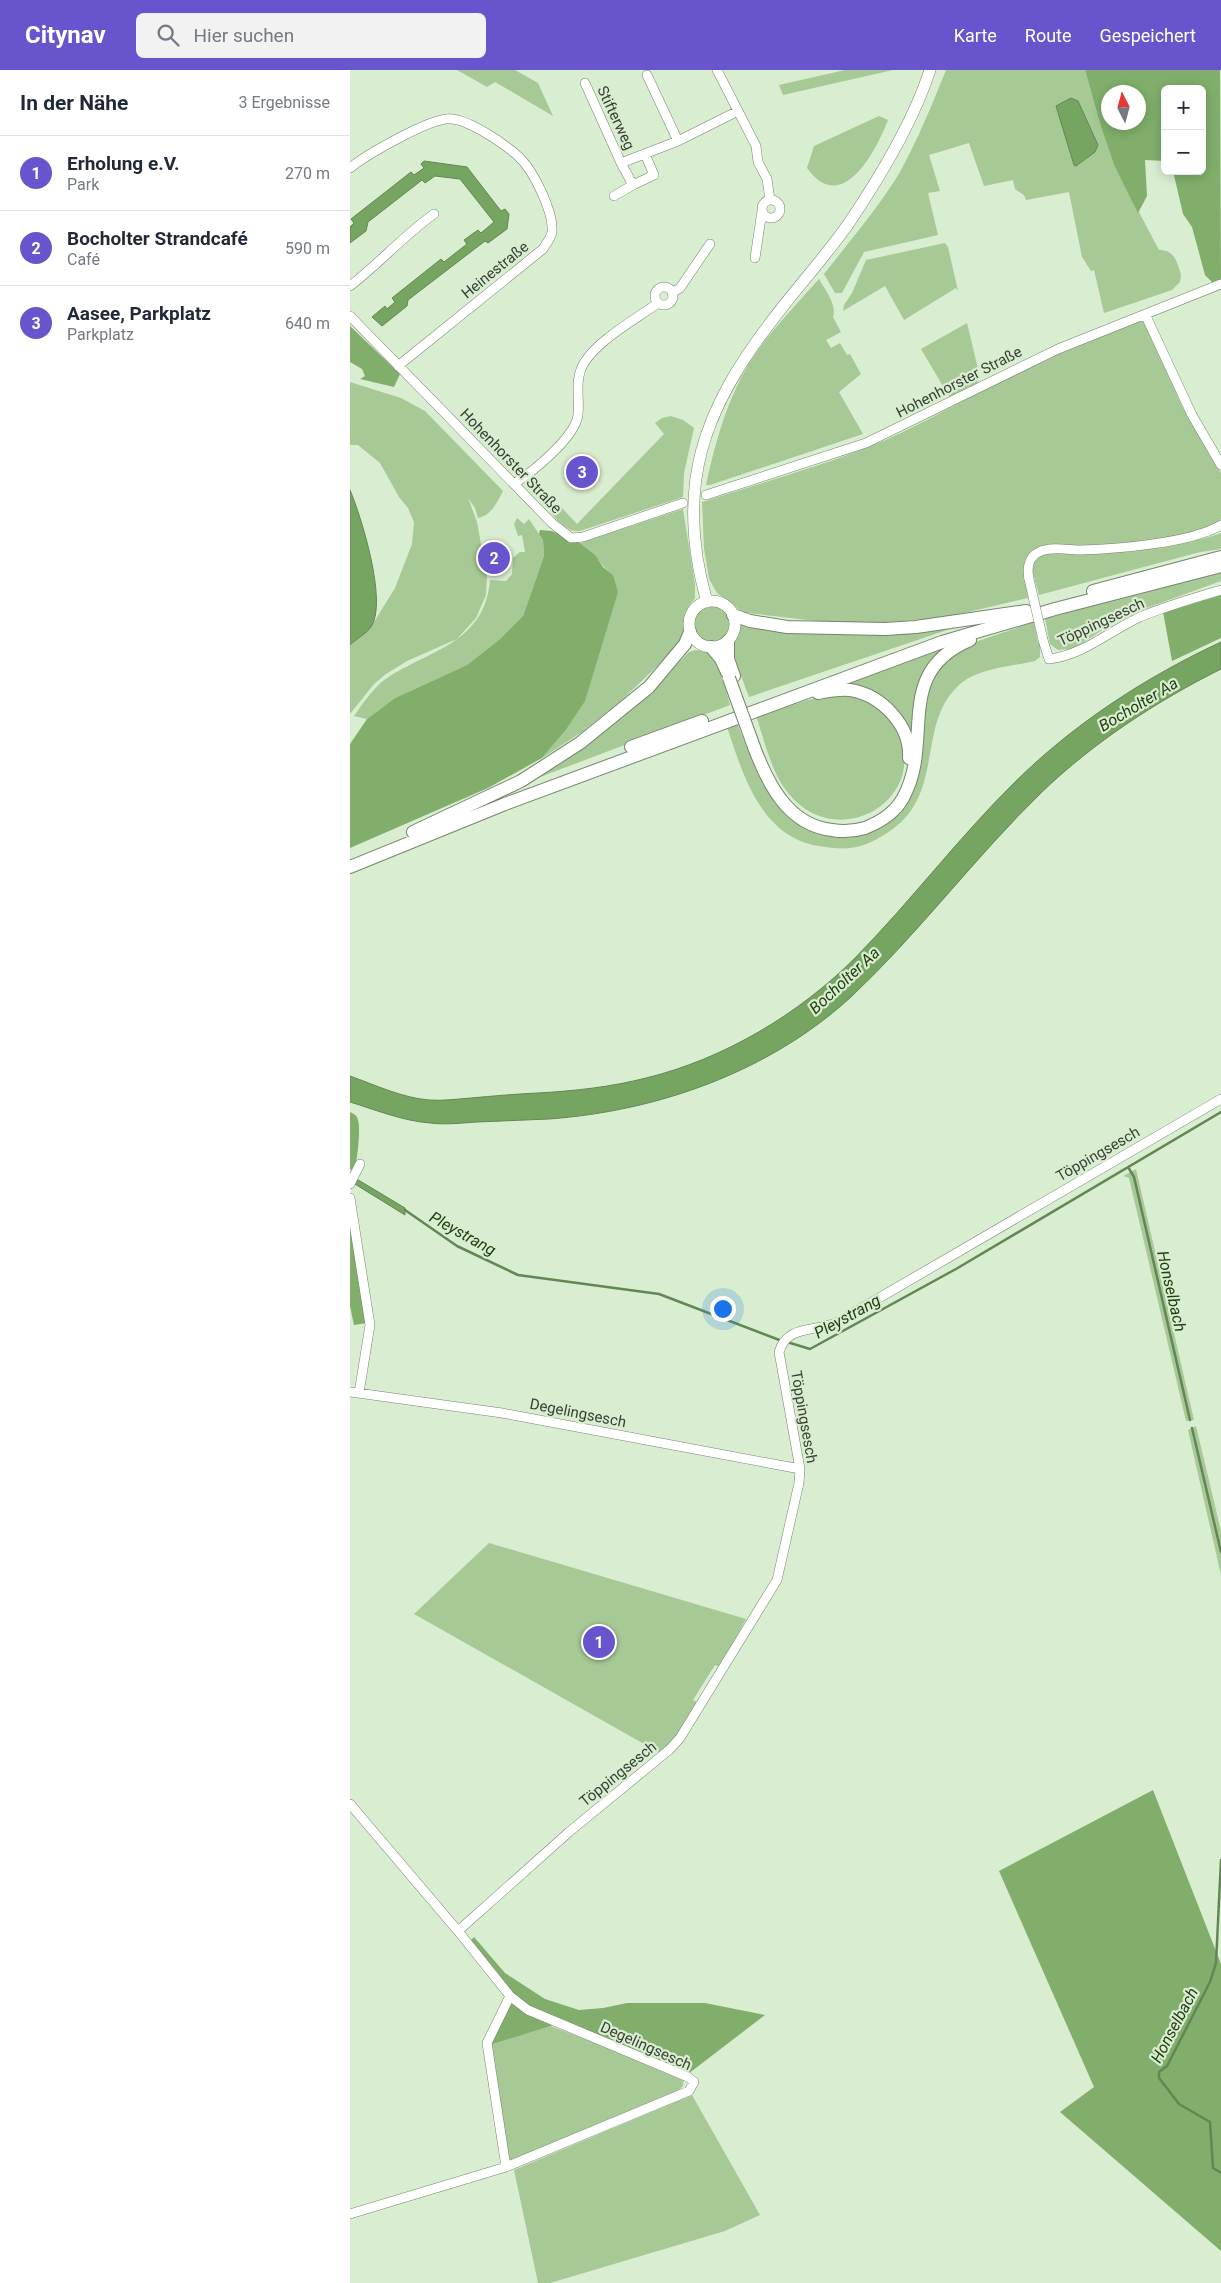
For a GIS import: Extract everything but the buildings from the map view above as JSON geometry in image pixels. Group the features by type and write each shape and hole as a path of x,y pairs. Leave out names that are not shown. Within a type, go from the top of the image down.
{"highway":[{"path":"350,858 671,732 941,636 1131,579 1221,557"},
{"path":"350,867 505,804 942,642 1055,609 1221,566"},
{"path":"757,745 763,772 774,791 788,809 802,822 822,829 840,831 859,830 877,823 898,806 910,782 921,695 928,676 939,658 971,639 1055,609"},
{"path":"733,615 750,621 787,627 885,629 916,627 1026,611"},
{"path":"413,832 520,781 580,743 648,687 686,644 690,632"},
{"path":"728,641 728,658 732,677 757,745 778,788 806,816 818,822 852,824 872,819 889,809 902,790 908,769 906,736 898,720 884,705 850,690 830,690 756,710"},
{"path":"711,647 732,677"}],"main road":[{"path":"707,602 700,576 693,522 697,469 702,444 714,412 725,389 747,354 848,224 890,157 926,85 930,70"},
{"path":"707,602 720,602 733,615 734,629 728,641 717,647 698,643 690,632 689,624 694,610 707,602"}],"street":[{"path":"717,70 756,146 758,162 766,179 770,200"},
{"path":"647,75 678,140"},
{"name":"Stifterweg","path":"585,83 633,185"},
{"name":"Stifterweg","path":"622,163 678,140 738,111"},
{"name":"Heinestraße","path":"350,168 381,148 424,126 451,118 482,132 519,157 526,164 550,210 552,234 543,249 398,366"},
{"name":"Stifterweg","path":"614,196 654,175 645,154"},
{"path":"756,258 762,210 765,203 770,200"},
{"path":"762,210 764,215 770,218 778,215 780,209 778,204 770,200"},
{"path":"350,286 384,258 414,228 434,214"},
{"path":"672,293 680,288 710,244"},
{"name":"Hohenhorster Straße","path":"706,495 866,443 1058,349 1221,284"},
{"path":"658,303 655,295 658,290 666,288 672,293"},
{"path":"658,303 669,304 672,299 672,293"},
{"path":"514,484 526,477 573,430 578,417 578,379 580,370 589,355 606,340 658,303"},
{"path":"1145,314 1192,415 1221,465"},
{"name":"Hohenhorster Straße","path":"350,316 552,523 571,538 583,537 683,503"},
{"name":"Töppingsesch","path":"1221,525 1202,533 1149,544 1099,549 1043,550 1034,556 1030,562 1029,579 1049,659 1060,658 1088,647 1141,616 1221,590"},
{"name":"Töppingsesch","path":"458,1930 569,1832 669,1750 680,1738 777,1580 789,1534 800,1469 779,1352 782,1341 791,1333 822,1328 836,1323 1221,1099"},
{"path":"350,1184 360,1164"},
{"path":"350,1198 370,1325 354,1393"},
{"name":"Degelingsesch","path":"354,1393 502,1413 800,1469"},
{"name":"Degelingsesch","path":"350,1804 458,1930 510,1996 528,2010 688,2077 694,2082 689,2091 506,2167 350,2214"},
{"path":"506,2167 487,2043 510,1996"}],"shaded area":[{"path":"457,70 515,70 538,83 553,116 495,82 487,87"},
{"path":"845,70 893,70 783,95 779,85"},
{"path":"946,70 1085,70 1101,130 1114,165 1159,250 1172,254 1181,275 1180,282 1172,290 1104,313 1094,270 1091,271 1082,257 1069,192 1026,200 1024,195 1015,189 1013,180 984,186 969,143 929,155 940,191 928,193 938,235 864,252 842,293 835,293 824,274 873,211 900,172"},
{"path":"1085,70 1220,70 1221,280 1213,283 1205,275 1192,227 1183,214 1174,175 1206,175 1206,85 1161,85 1161,161 1145,160 1147,196 1138,213 1114,165 1102,130 1146,130 1146,85 1101,85 1101,127"},
{"path":"879,116 888,120 883,133 866,162 845,183 833,186 820,181 807,168 814,146"},
{"path":"945,243 948,247 958,291 956,288 904,320 885,286 843,311 844,305 852,293 866,260"},
{"path":"819,279 832,302 833,317 841,332 826,340 831,348 840,343 847,355 850,354 861,374 839,392 863,434 706,485 724,418 745,371 754,356 785,316"},
{"path":"1144,320 1182,406 1221,473 1221,519 1217,523 1182,534 1146,542 1108,545 1043,545 1029,554 1024,564 1028,598 947,617 892,622 825,622 748,613 740,610 717,593 709,579 704,548 702,502 829,462 879,443 1051,356 1112,330"},
{"path":"967,323 979,373 977,385 950,398 921,349"},
{"path":"350,326 400,374 394,387 360,379 365,376 362,369 350,362"},
{"path":"350,382 401,398 425,411 503,491 490,511 478,518 475,508 468,498 477,522 487,577 486,595 476,618 457,639 407,661 386,674 374,684 350,714 350,645 371,627 395,588 412,544 414,522 408,508 399,497 380,463 358,445 350,445"},
{"path":"671,416 683,420 694,428 684,473 683,497 580,531 567,528 551,513 560,506 577,524 664,434 655,423 662,418"},
{"path":"683,509 695,585 695,598 687,609 685,629 677,647 623,699 582,732 542,758 565,731 613,575 580,543"},
{"path":"517,518 524,524 529,519 543,540 544,556 523,616 500,639 467,665 395,698 367,719 354,716 379,684 390,676 455,641 468,630 478,617 486,601 490,580 506,581 512,574 513,558 520,552 525,552 522,535 518,536 514,524"},
{"path":"540,530 552,531 580,543 595,555 603,567 613,575 618,592 585,701 565,731 542,758 488,788 350,848 350,744 367,719 395,698 467,665 500,639 523,616 544,556 543,540 539,534"},
{"path":"1221,533 1221,549 1200,552 1039,595 1032,570 1036,559 1045,553 1134,550 1180,544"},
{"path":"1221,570 1221,581 1122,617 1075,648 1058,650 1050,644 1045,619"},
{"path":"1221,595 1221,638 1172,661 1163,612"},
{"path":"712,606 724,612 730,624 724,636 712,642 700,636 694,624 700,612"},
{"path":"1034,622 1038,643 1040,643 1040,657 1035,661 993,669 974,676 957,687 945,703 937,721 924,781 917,800 905,818 887,833 870,842 854,847 819,846 799,840 782,830 757,801 740,765 727,727 737,723 748,751 752,750 778,804 798,824 811,831 841,837 860,835 873,828 898,811 922,707 932,674 960,647"},
{"path":"740,624 818,632 870,634 922,631 948,627 950,629 749,697 732,652"},
{"path":"964,637 933,661 912,741 894,712 836,687"},
{"path":"696,650 705,651 720,668 730,705 527,782 648,693 689,652"},
{"path":"835,694 862,699 883,711 895,726 904,752 902,775 892,795 876,810 855,818 832,819 810,812 789,794 773,767 756,716"},
{"path":"350,1112 358,1118 359,1124 354,1171 350,1169"},
{"path":"1136,1169 1194,1420 1186,1421 1129,1178 1123,1176"},
{"path":"350,1213 367,1323 354,1325 350,1306"},
{"path":"1196,1426 1221,1531 1221,1575 1188,1430"},
{"path":"489,1543 746,1619 720,1667 715,1665 693,1700 697,1702 675,1737 660,1753 414,1614"},
{"path":"1153,1790 1221,1964 1221,2251 1060,2112 1094,2087 999,1871"},
{"path":"474,1937 505,1973 545,1999 579,2010 627,2003 705,2003 765,2015 688,2074 560,2020 551,2026 490,2045 511,2000 469,1942"},
{"path":"551,2026 684,2078 683,2086 678,2091 509,2163 490,2045"},
{"path":"692,2095 760,2215 725,2231 550,2283 538,2283 514,2170"}],"water":[{"path":"1071,98 1078,101 1098,145 1095,152 1076,166 1074,165 1056,106"},
{"path":"424,161 467,167 501,211 505,209 509,214 507,229 488,243 485,241 408,300 407,306 382,326 372,317 385,306 387,309 395,302 392,298 441,259 444,262 467,244 464,240 478,230 481,233 494,222 460,179 435,176 425,183 422,180 368,222 366,231 350,243 350,227 354,223 351,219 411,172 414,175 424,168 421,164"},
{"path":"350,490 366,538 375,580 376,599 375,615 371,627 350,645"},
{"name":"Bocholter Aa","path":"1221,642 1221,669 1173,695 1127,724 1062,774 993,842 900,947 851,997 785,1047 710,1083 671,1097 590,1115 549,1119 436,1124 400,1118 350,1102 350,1076 399,1094 429,1100 579,1090 606,1086 675,1070 704,1059 759,1032 810,998 855,958 995,802 1062,740 1112,703 1139,686"},
{"path":"350,1175 405,1208 405,1215 350,1181"}],"waterway":[{"name":"Pleystrang","path":"787,1342 810,1349 956,1269 1221,1112"},
{"name":"Honselbach","path":"1128,1167 1134,1177 1190,1420"},
{"name":"Pleystrang","path":"405,1210 457,1246 518,1275 659,1294 782,1341"},
{"name":"Honselbach","path":"1192,1428 1221,1552"},
{"name":"Honselbach","path":"1221,1860 1216,1963 1210,1982 1167,2066 1159,2072 1159,2078 1179,2104 1210,2122 1213,2168 1221,2173"}],"place":[{"name":"Aasee, Parkplatz","path":"582,472"},
{"name":"Bocholter Strandcafé","path":"494,558"},
{"name":"Erholung e.V.","path":"599,1642"}]}
